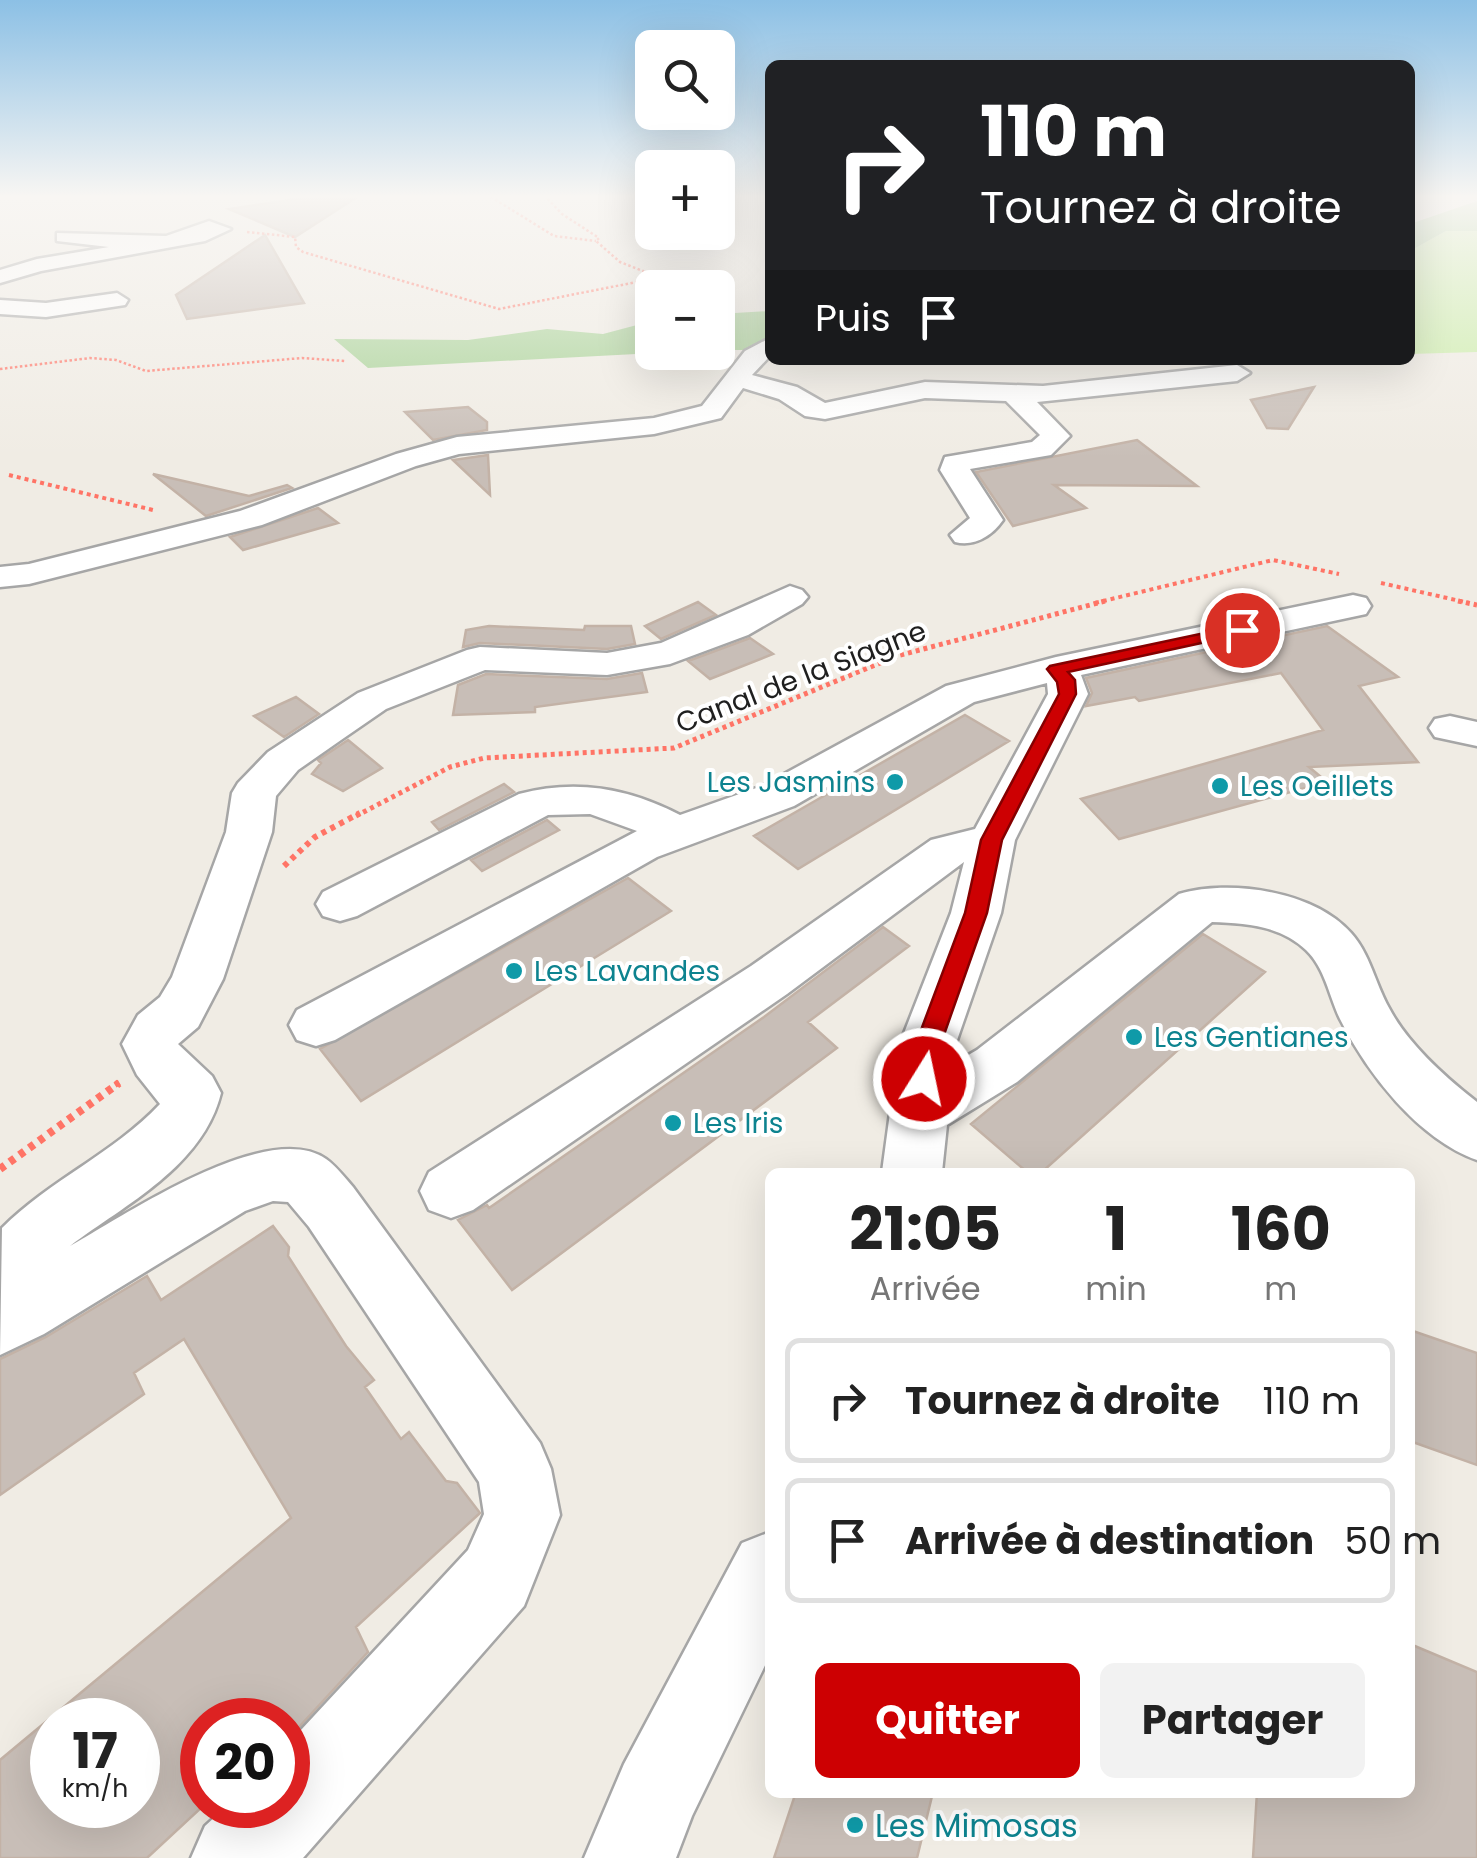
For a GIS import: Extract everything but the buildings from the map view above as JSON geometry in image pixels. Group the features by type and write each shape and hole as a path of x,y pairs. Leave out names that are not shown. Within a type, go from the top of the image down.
{"street":[{"path":"0,306 46,310 117,300"},
{"path":"0,577 29,574 251,518 406,460 456,446 654,426 711,412 735,378 765,348"},
{"path":"735,378 788,393 815,410 825,411 925,390 1015,395 1237,373"},
{"path":"966,536 987,520 955,470 955,463 1041,450 1056,436 1015,395"},
{"path":"316,1026 641,846 778,796 960,694 1355,587"},
{"path":"10,1316 26,1250 46,1226 158,1148 186,1116 192,1092 154,1058 150,1044 157,1030 179,1012 197,979 249,832 254,793 283,761 372,701 480,658 607,664 670,653 735,627 790,597"},
{"path":"913,1168 927,1046 976,913 992,840 1068,694 1066,680 1056,669"},
{"path":"340,904 535,804 553,799 598,800 627,808 675,832"},
{"path":"451,1191 769,980 947,851 992,840"},
{"path":"920,1112 997,1066 1196,906 1230,902 1303,924 1332,944 1372,1028 1421,1088 1477,1135"},
{"path":"10,1316 223,1192 273,1174 304,1178 331,1206 514,1469 522,1515 496,1578 282,1816 238,1858"},
{"path":"630,1858 655,1795 765,1581"}],"path":[{"path":"412,284 499,309 627,284"},
{"path":"0,368 114,360 128,368 146,371 302,358 344,360"},
{"path":"8,475 184,514 187,519 173,534 175,538"},
{"name":"Canal de la Siagne","path":"282,868 315,838 450,767 484,758 674,748 898,656 1225,570 1273,560 1355,587 1477,605"},
{"path":"0,1169 154,1058"}],"green space":[{"path":"1415,284 1477,284 1477,352 1415,354"},
{"path":"765,311 765,350 735,350 735,313"},
{"path":"635,326 635,354 368,368 334,339 468,340 547,329 603,334"}],"place":[{"name":"Les Jasmins","path":"895,782"},
{"name":"Les Oeillets","path":"1220,786"},
{"name":"Les Lavandes","path":"514,971"},
{"name":"Les Gentianes","path":"1134,1037"},
{"name":"Les Iris","path":"673,1123"},
{"name":"Les Mimosas","path":"855,1825"}],"route":[{"path":"924,1079 927,1046 976,913 992,840 1068,694 1066,680 1056,669 1242,630"}]}
